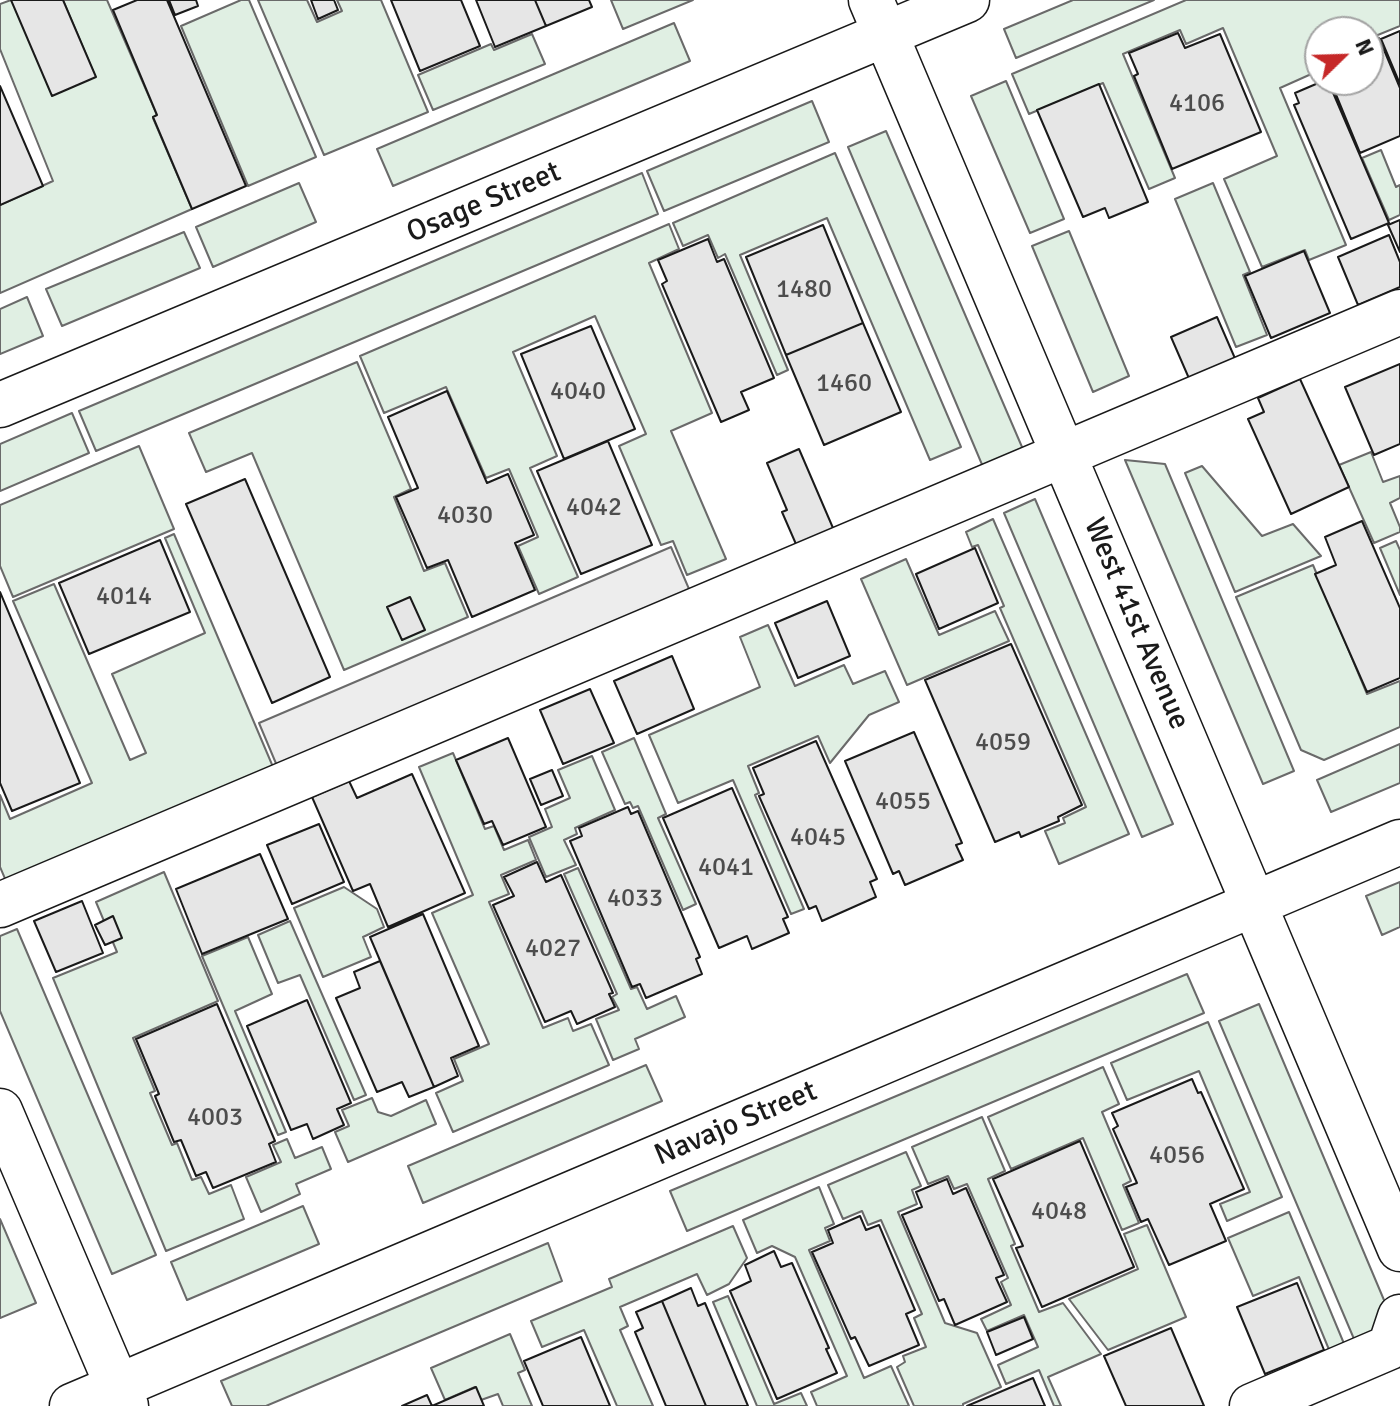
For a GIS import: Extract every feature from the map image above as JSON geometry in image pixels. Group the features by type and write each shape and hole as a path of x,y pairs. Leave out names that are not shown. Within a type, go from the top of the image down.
{"street":[{"name":"Osage Street","path":"0,405 878,17 967,0"},
{"name":"West 41st Avenue","path":"878,17 1400,1249"},
{"path":"0,905 1400,312"},
{"name":"Navajo Street","path":"72,1406 122,1396 1400,842"},
{"path":"0,1111 122,1396"},
{"path":"1252,1406 1390,1347 1400,1317"}],"green space":[{"path":"11,0 95,76 63,0 107,0 157,115 153,118 192,209 0,293 0,205 53,181 0,49 0,4"},
{"path":"241,0 249,0 316,157 248,186 181,26"},
{"path":"258,0 307,0 317,22 342,11 337,0 381,0 428,112 324,155"},
{"path":"611,0 693,0 623,29"},
{"path":"1073,0 1154,0 1016,58 1004,29"},
{"path":"1186,0 1400,0 1400,26 1384,32 1384,16 1304,16 1304,77 1280,88 1346,245 1309,260 1305,250 1262,267 1224,179 1277,156 1223,28 1186,44 1180,30 1123,54 1175,178 1149,189 1103,83 1029,114 1012,74"},
{"path":"674,23 690,61 393,186 377,149"},
{"path":"532,34 545,64 433,110 418,75 491,44 494,50"},
{"path":"1006,81 1064,219 1030,233 971,96"},
{"path":"812,101 829,142 664,211 647,171"},
{"path":"886,131 1022,447 1016,461 986,474 848,147"},
{"path":"1381,150 1396,187 1400,185 1400,215 1389,220 1362,158"},
{"path":"835,153 961,447 930,460 827,218 740,255 788,370 777,375 725,254 718,258 708,235 683,246 673,223"},
{"path":"642,173 658,214 96,451 79,411"},
{"path":"299,183 316,222 213,267 196,227"},
{"path":"1213,183 1250,272 1243,275 1267,335 1236,347 1175,199"},
{"path":"669,224 679,249 649,263 712,413 671,431 726,559 687,575 673,541 661,545 619,446 646,434 595,316 513,352 557,456 530,468 578,577 539,594 518,546 538,537 509,469 486,478 446,387 384,413 360,356"},
{"path":"1069,231 1129,376 1093,392 1032,246"},
{"path":"184,232 200,268 62,326 46,289"},
{"path":"27,297 43,336 0,354 0,309"},
{"path":"357,362 411,489 394,497 424,571 445,563 468,617 344,670 252,453 206,472 189,433"},
{"path":"72,413 89,453 0,491 0,444"},
{"path":"139,446 174,529 13,597 0,566 0,505"},
{"path":"1371,452 1383,482 1400,476 1400,498 1390,503 1400,532 1374,543 1339,465"},
{"path":"1125,460 1165,464 1294,771 1263,784"},
{"path":"1202,466 1262,536 1293,524 1321,556 1235,592 1185,473"},
{"path":"1035,499 1173,824 1142,837 1004,513"},
{"path":"993,519 1129,834 1059,864 1045,831 1065,823 1063,818 1086,807 1000,608 1004,606 978,545 972,547 966,532"},
{"path":"174,534 276,774 9,888 0,867 0,795 10,819 92,783 13,601 54,584 130,760 146,753 112,674 205,633 165,538"},
{"path":"1396,541 1400,550 1400,595 1380,548"},
{"path":"906,559 939,635 995,611 1009,641 907,685 861,579"},
{"path":"1313,565 1367,694 1400,681 1400,727 1324,760 1301,750 1236,597"},
{"path":"768,625 795,686 844,665 853,684 885,671 899,702 869,715 830,763 818,736 748,766 759,793 755,795 804,909 791,914 733,780 678,803 649,735 760,687 740,637"},
{"path":"634,738 666,814 658,818 696,904 683,910 638,806 633,808 630,802 625,804 602,752"},
{"path":"1400,744 1400,783 1331,812 1317,780"},
{"path":"453,753 485,829 494,826 504,850 528,840 536,860 501,875 509,894 489,902 543,1028 568,1018 573,1031 591,1024 609,1065 453,1132 436,1093 463,1081 454,1059 489,1044 432,913 473,895 419,767"},
{"path":"592,756 615,810 575,828 577,834 564,840 576,865 546,877 529,837 552,827 545,809 570,798 558,770"},
{"path":"578,868 631,989 637,987 647,1009 676,996 685,1017 635,1039 639,1049 613,1060 596,1019 619,1010 612,997 617,994 564,874"},
{"path":"164,872 218,1001 133,1038 155,1091 150,1093 172,1145 177,1143 192,1180 201,1177 209,1194 231,1185 244,1219 166,1251 53,978 117,952 96,902"},
{"path":"1400,882 1400,927 1382,935 1366,896"},
{"path":"344,887 377,909 384,927 363,937 371,957 323,977 294,908"},
{"path":"290,921 366,1095 354,1100 300,975 278,983 258,935"},
{"path":"17,929 156,1255 112,1274 0,1011 0,936"},
{"path":"248,937 272,994 235,1011 286,1132 278,1135 202,956"},
{"path":"1187,974 1204,1013 687,1231 670,1191"},
{"path":"1259,1004 1392,1319 1357,1346 1219,1021"},
{"path":"1208,1022 1282,1197 1227,1221 1220,1204 1250,1192 1199,1071 1127,1100 1111,1063"},
{"path":"646,1065 662,1101 423,1203 408,1166"},
{"path":"1103,1067 1119,1104 1102,1112 1131,1181 1123,1185 1139,1223 1122,1230 1083,1138 1011,1169 988,1117"},
{"path":"372,1098 378,1112 391,1116 426,1100 436,1124 348,1162 335,1132 349,1126 342,1110"},
{"path":"982,1117 1005,1171 988,1179 1015,1244 1011,1246 1039,1312 1063,1303 1101,1354 1048,1377 1061,1406 1054,1406 1039,1370 1006,1384 998,1365 1038,1347 1024,1315 987,1331 981,1319 1011,1305 1001,1282 1008,1278 967,1184 954,1189 948,1176 928,1184 912,1147"},
{"path":"287,1139 295,1158 322,1147 331,1169 296,1184 300,1194 261,1212 246,1177 281,1162 273,1145"},
{"path":"906,1152 921,1186 912,1190 917,1204 898,1212 945,1323 977,1333 1001,1387 963,1406 914,1406 897,1367 905,1362 903,1356 926,1347 914,1318 922,1314 881,1220 868,1225 862,1211 843,1219 828,1185"},
{"path":"819,1187 834,1224 825,1228 830,1241 809,1250 864,1378 891,1366 909,1406 817,1406 811,1392 847,1376 795,1257 772,1246 757,1253 743,1220"},
{"path":"303,1206 319,1244 187,1300 171,1262"},
{"path":"1289,1212 1345,1346 1330,1352 1299,1277 1253,1296 1228,1238"},
{"path":"0,1219 36,1303 0,1318"},
{"path":"1147,1225 1186,1317 1108,1350 1069,1299 1138,1269 1124,1234"},
{"path":"733,1226 747,1258 729,1284 707,1295 697,1274 620,1307 628,1326 620,1330 653,1406 617,1406 584,1330 542,1347 531,1321 612,1287 609,1279"},
{"path":"548,1243 562,1281 266,1406 232,1406 221,1381"},
{"path":"728,1296 774,1404 801,1393 807,1406 757,1406 713,1302"},
{"path":"510,1334 525,1370 518,1373 532,1406 503,1406 498,1394 481,1400 475,1387 445,1400 431,1368"}],"shaded area":[{"path":"671,547 692,596 280,773 259,723"}],"building":[{"path":"11,0 63,0 96,77 52,96"},
{"path":"137,0 167,0 246,186 192,209 113,10"},
{"path":"169,0 196,0 198,6 175,15"},
{"path":"311,0 334,0 338,10 318,19"},
{"path":"391,0 461,0 480,46 420,71"},
{"path":"476,0 535,0 546,26 495,47"},
{"path":"535,0 589,0 592,7 546,26"},
{"path":"1400,31 1400,84 1384,46 1384,38"},
{"path":"1178,33 1185,48 1220,34 1261,132 1172,169 1134,76 1138,74 1129,53"},
{"path":"1384,50 1400,88 1400,136 1360,153 1337,96 1384,96"},
{"path":"1099,84 1148,202 1109,218 1105,208 1083,217 1037,110"},
{"path":"0,86 43,186 0,205"},
{"path":"1304,89 1304,96 1334,96 1389,223 1351,239 1294,105 1299,103 1295,93"},
{"path":"1400,220 1400,252 1388,225"},
{"path":"823,225 863,323 786,355 746,257"},
{"path":"1389,235 1400,262 1400,287 1358,305 1338,257"},
{"path":"708,239 717,262 724,259 774,378 741,392 749,410 721,422 662,284 667,281 658,260"},
{"path":"1304,251 1330,313 1271,338 1245,276"},
{"path":"1217,317 1237,363 1191,383 1171,337"},
{"path":"863,323 901,412 824,445 786,355"},
{"path":"591,326 635,429 564,459 521,354"},
{"path":"1400,364 1400,444 1374,455 1345,387"},
{"path":"1300,379 1349,487 1291,514 1248,419 1264,412 1258,398"},
{"path":"447,391 487,483 508,474 534,535 515,543 535,590 472,617 448,560 427,568 396,497 418,488 388,417"},
{"path":"608,441 652,545 581,574 537,471"},
{"path":"799,449 836,535 799,551 782,512 787,510 767,463"},
{"path":"245,479 330,677 272,703 186,504"},
{"path":"1362,521 1400,608 1400,678 1367,692 1315,574 1336,565 1325,537"},
{"path":"160,540 190,612 89,654 59,583"},
{"path":"975,548 998,603 939,629 916,574"},
{"path":"0,592 80,783 12,811 0,783"},
{"path":"410,597 425,630 402,640 387,607"},
{"path":"827,601 850,656 798,678 775,623"},
{"path":"1011,644 1082,805 1058,817 1059,821 1021,837 1019,832 995,842 925,680"},
{"path":"672,656 694,709 637,734 614,681"},
{"path":"590,689 614,743 563,764 540,710"},
{"path":"914,732 962,843 956,845 963,860 905,885 899,871 893,874 845,761"},
{"path":"508,738 546,827 503,845 492,821 484,824 456,760"},
{"path":"816,741 877,879 870,882 876,897 822,921 816,906 809,909 759,796 764,794 753,768"},
{"path":"552,770 563,796 541,805 530,779"},
{"path":"412,774 465,893 388,927 370,884 353,891 312,797 349,781 357,798"},
{"path":"732,788 788,917 783,919 789,933 752,949 747,936 719,948 663,818"},
{"path":"628,807 631,814 638,811 700,957 696,959 702,974 646,998 640,984 632,987 570,841 582,836 579,828"},
{"path":"319,824 344,882 292,904 267,845"},
{"path":"260,854 288,919 202,954 176,889"},
{"path":"537,862 546,882 561,875 613,993 609,994 615,1007 577,1024 571,1011 545,1022 493,905 514,896 504,877"},
{"path":"82,901 103,953 56,972 34,921"},
{"path":"423,914 479,1046 451,1058 458,1076 434,1087 370,937"},
{"path":"113,916 122,938 105,945 95,925"},
{"path":"380,961 434,1087 409,1097 402,1082 377,1092 336,998 360,988 354,972"},
{"path":"307,1000 351,1103 337,1109 344,1125 313,1139 307,1124 291,1130 247,1026"},
{"path":"217,1004 275,1141 269,1144 276,1162 213,1188 206,1172 196,1176 181,1140 174,1142 155,1096 159,1094 136,1039"},
{"path":"1192,1079 1198,1093 1201,1092 1244,1189 1210,1204 1226,1241 1169,1265 1148,1219 1141,1222 1126,1187 1137,1183 1113,1129 1118,1126 1112,1113"},
{"path":"1080,1141 1134,1267 1042,1307 1016,1248 1023,1246 993,1179"},
{"path":"947,1179 953,1194 966,1188 1004,1275 996,1278 1007,1302 955,1325 944,1299 939,1301 902,1215 922,1207 916,1192"},
{"path":"860,1216 866,1230 879,1225 915,1310 906,1314 919,1345 869,1366 855,1337 851,1339 812,1252 833,1243 828,1230"},
{"path":"774,1251 781,1267 792,1263 837,1373 777,1399 730,1291 751,1281 745,1265"},
{"path":"1297,1283 1324,1350 1265,1374 1237,1307"},
{"path":"691,1288 698,1306 705,1303 748,1406 706,1406 662,1301"},
{"path":"662,1301 706,1406 666,1406 635,1332 643,1328 636,1312"},
{"path":"1024,1317 1033,1339 996,1355 987,1332"},
{"path":"1171,1328 1204,1406 1126,1406 1104,1356"},
{"path":"581,1337 610,1406 543,1406 524,1361"},
{"path":"1033,1378 1045,1406 967,1406"},
{"path":"476,1387 484,1406 432,1406"},
{"path":"427,1395 432,1406 402,1406"}]}
